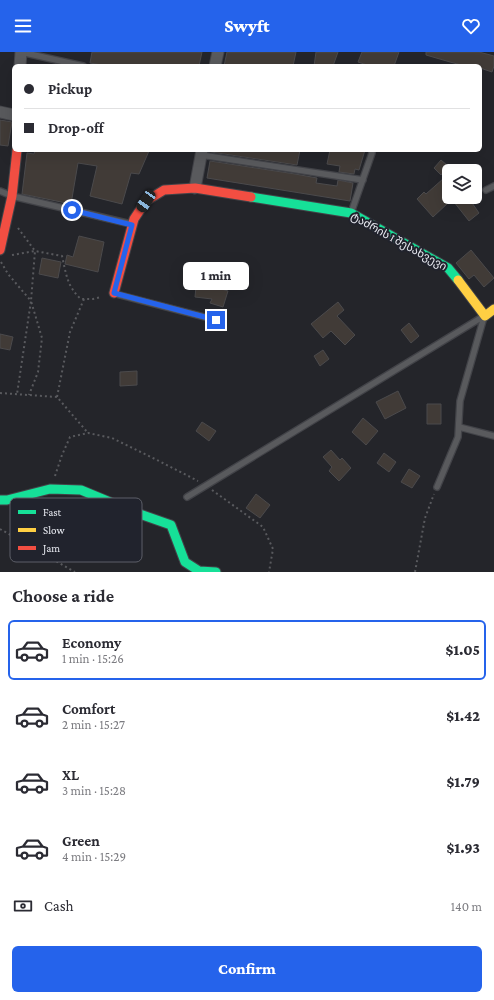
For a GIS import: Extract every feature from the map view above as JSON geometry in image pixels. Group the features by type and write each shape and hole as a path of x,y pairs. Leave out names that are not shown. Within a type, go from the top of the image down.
{"street":[{"path":"20,64 21,52"},
{"path":"215,64 218,52"},
{"path":"0,112 12,115"},
{"path":"3,253 12,196 17,152"},
{"path":"196,188 201,153"},
{"name":"ტაძრის I შესახვევი","path":"114,293 134,218 146,201 164,190 196,188 351,213 448,268 485,316"},
{"path":"485,316 494,309"},
{"path":"15,498 50,489 81,490 100,498"},
{"path":"0,500 10,499"},
{"path":"142,515 171,525 185,562 199,570 216,572"}],"lane":[{"path":"21,52 74,64"},
{"path":"201,153 362,180"},
{"path":"351,213 372,153"},
{"path":"486,190 494,186"},
{"path":"0,190 12,196 132,225"},
{"path":"114,293 216,320"},
{"path":"437,487 458,437 460,401 485,316"},
{"path":"187,497 485,316"},
{"path":"459,427 494,436"}],"path":[{"path":"9,214 35,251 31,301 17,394"},
{"path":"3,253 35,251 62,256 69,283 73,292 81,299 92,299 114,293"},
{"path":"0,261 8,274 31,301 42,338 38,372 29,395"},
{"path":"57,397 70,332 84,299"},
{"path":"0,393 57,397 88,433"},
{"path":"50,489 70,437 88,433 112,438 205,486 263,527 273,549 269,572"},
{"path":"415,572 425,518 437,487"},
{"path":"0,529 10,535"},
{"path":"58,562 75,572"}],"building":[{"path":"92,52 202,52 199,64 90,63"},
{"path":"227,52 296,52 293,64 224,64"},
{"path":"316,52 338,52 334,64 314,64"},
{"path":"362,52 399,52 395,64 364,64 358,62"},
{"path":"426,52 479,52 494,56 494,66 492,72 482,69 482,64 458,64 426,55"},
{"path":"0,120 12,122 8,146 0,145"},
{"path":"34,152 149,152 139,174 131,173 122,204 90,196 97,166 78,163 71,204 22,194 27,153 34,154"},
{"path":"211,152 300,152 297,165"},
{"path":"330,152 364,152 359,170 355,169 354,174 339,172 340,166 327,164"},
{"path":"441,160 446,164 442,164 441,175 434,168"},
{"path":"210,161 317,178 316,183 337,186 338,180 353,183 350,201 207,178"},
{"path":"442,180 442,204 447,204 433,217 417,199 424,192 426,194"},
{"path":"456,204 473,204 479,213 469,221"},
{"path":"79,236 104,242 98,272 65,264 67,255 73,257"},
{"path":"471,250 494,278 484,287 474,275 469,279 456,263"},
{"path":"42,258 61,262 58,278 39,274"},
{"path":"196,287 215,289 215,287 228,291 223,307 210,303 212,299 195,297"},
{"path":"338,302 344,310 337,316 355,335 345,345 331,331 323,338 311,324"},
{"path":"409,323 419,336 411,343 401,330"},
{"path":"0,334 13,337 10,350 0,348"},
{"path":"323,350 329,359 320,366 314,356"},
{"path":"137,371 137,385 120,386 120,372"},
{"path":"398,391 406,408 385,419 376,402"},
{"path":"427,404 441,404 441,424 427,424"},
{"path":"363,418 378,431 366,445 352,432"},
{"path":"202,422 216,431 209,441 196,431"},
{"path":"331,450 340,460 342,458 351,468 339,481 329,471 332,467 323,457"},
{"path":"384,453 396,462 389,472 377,463"},
{"path":"409,469 420,476 412,488 401,482"},
{"path":"256,494 270,505 260,518 246,508"}],"traffic: fast":[{"path":"251,197 351,213 448,268 458,280"},
{"path":"15,498 50,489 81,490 100,498"},
{"path":"0,500 10,499"},
{"path":"142,515 171,525 185,562 199,571 216,572"}],"traffic: slow":[{"path":"458,280 485,316 494,309"}],"traffic: jam":[{"path":"0,250 12,196 17,152"},
{"path":"114,293 134,219 146,201 164,190 195,188 251,197"}],"route":[{"path":"72,210 132,225 114,293 216,320"}]}
